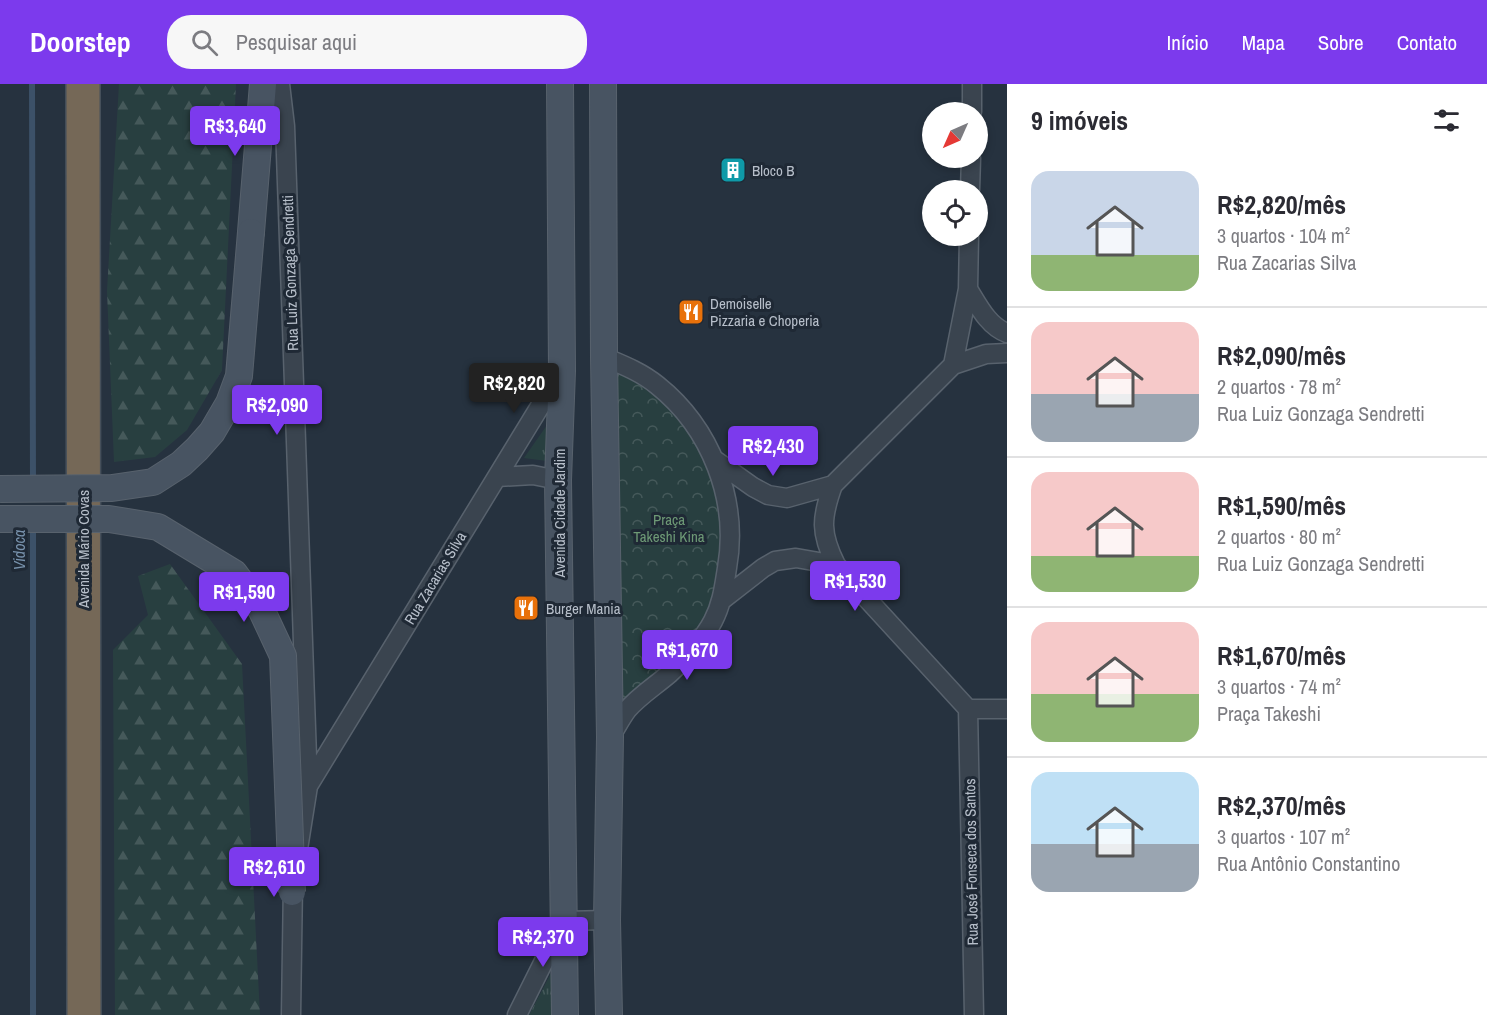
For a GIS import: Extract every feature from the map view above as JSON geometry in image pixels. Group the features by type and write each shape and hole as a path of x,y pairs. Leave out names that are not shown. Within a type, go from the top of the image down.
{"highway":[{"name":"Avenida Mário Covas","path":"83,84 84,1015"},
{"path":"83,164 96,84"}],"main road":[{"path":"0,489 112,488 153,482 181,464 212,432 229,403 239,376 263,84"},
{"name":"Avenida Cidade Jardim","path":"560,84 562,371 558,480 565,1015"},
{"path":"603,84 604,357 610,737 607,920 609,1015"},
{"path":"0,519 109,519 158,527 234,573 261,609 283,656 292,892"}],"street":[{"name":"Rua Luiz Gonzaga Sendretti","path":"280,84 285,126 308,786"},
{"path":"972,84 972,102"},
{"path":"953,366 968,289 969,246"},
{"path":"968,289 982,312 1000,330 1007,333"},
{"path":"1007,353 986,354 953,366 833,485 825,507 824,524 826,545 837,565 968,709 1007,709"},
{"path":"604,357 635,370 658,386 699,431 715,460 726,494 730,523 730,556 722,600 712,622 695,646 669,673 627,710 610,737"},
{"name":"Rua Zacarias Silva","path":"308,786 562,371"},
{"path":"715,460 768,495 787,498 833,485"},
{"path":"497,477 533,475 558,480"},
{"path":"722,600 775,561 796,558 837,565"},
{"name":"Rua José Fonseca dos Santos","path":"968,709 974,1015"},
{"path":"291,1015 292,892 308,786"},
{"path":"518,1015 564,921 607,920"}],"green space":[{"path":"119,84 236,84 222,370 187,430 155,457 114,462 107,291"},
{"name":"Praça Takeshi Kina","path":"604,357 682,411 726,493 722,600 610,737"},
{"path":"552,418 555,462 524,458"},
{"path":"170,564 242,664 260,1015 115,1015 113,650 148,615 138,576"},
{"path":"557,962 560,1015 529,1015"}],"waterway":[{"name":"Vidoca","path":"32,84 33,482"},
{"name":"Vidoca","path":"33,526 33,1015"}],"place":[{"name":"Bloco B","path":"733,170"},
{"name":"Demoiselle Pizzaria e Choperia","path":"691,312"},
{"name":"Burger Mania","path":"526,608"}]}
